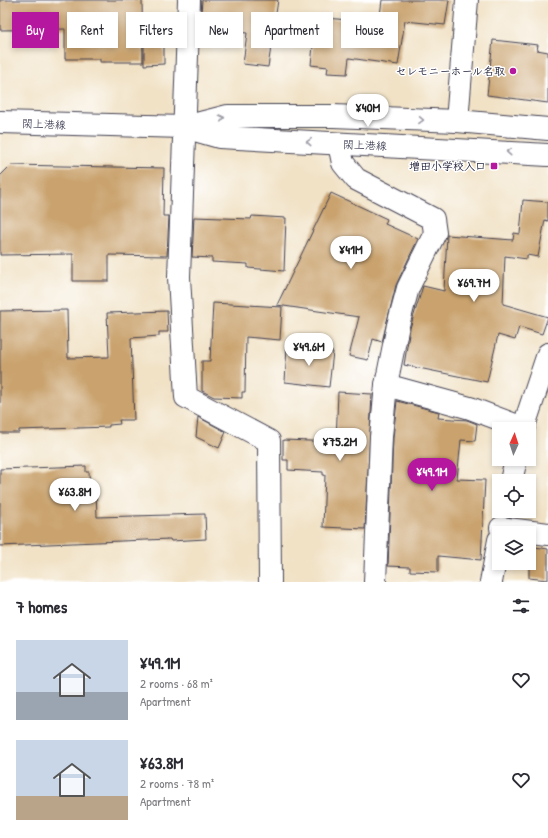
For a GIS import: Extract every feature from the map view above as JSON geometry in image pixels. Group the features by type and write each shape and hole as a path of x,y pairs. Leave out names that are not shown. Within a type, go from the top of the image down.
{"street":[{"path":"189,0 179,277 186,397 269,441 270,582"},
{"path":"456,121 468,0"},
{"name":"閖上港線","path":"184,127 228,116 333,116 456,121 548,129"},
{"name":"閖上港線","path":"0,122 184,127 219,137 548,155"},
{"path":"339,144 343,163 356,179 434,219 435,233 408,288 398,325 386,385 381,437 376,582"},
{"path":"525,422 548,354"},
{"path":"386,385 470,408 505,422"},
{"path":"536,532 548,534"},
{"path":"491,582 493,570"}],"building":[{"path":"0,0 142,0 142,12 126,12 126,48 143,48 143,62 100,62 100,59 65,59 65,29 59,29 59,12 12,12 12,30 0,30"},
{"path":"202,0 278,0 276,12 251,12 251,48 271,48 268,67 243,64 247,33 243,33 243,12 201,12"},
{"path":"382,0 449,0 445,25 405,21 398,65 349,58 347,74 327,73 328,67 311,65 313,48 333,48 333,19 341,19 341,48 398,48 398,12 380,12"},
{"path":"493,40 538,45 537,50 548,52 548,103 487,95"},
{"path":"144,48 164,48 164,64 144,65"},
{"path":"11,165 164,168 163,216 169,216 167,256 109,255 109,281 73,281 73,254 0,255 0,176"},
{"path":"331,193 387,219 385,224 418,239 396,285 382,342 373,339 368,360 349,356 359,317 277,305"},
{"path":"523,200 548,202 548,221 545,220 538,257 527,255 527,259 505,256 503,304 548,317 542,334 519,327 515,340 498,335 487,382 404,365 410,328 423,286 444,291 447,235 513,240 514,233 520,234"},
{"path":"252,216 286,218 284,271 248,268 248,264 212,262 212,258 192,257 194,217 251,219"},
{"path":"213,303 282,307 280,340 246,337 245,392 242,392 242,398 214,397 202,391 202,361 210,361"},
{"path":"67,310 68,358 109,357 107,313 167,311 168,332 159,332 159,336 131,338 134,420 119,420 120,424 109,425 109,427 19,430 19,433 0,433 0,311"},
{"path":"287,347 333,352 329,387 285,382"},
{"path":"338,392 372,394 365,529 323,527 325,475 323,475 323,472 288,470 288,460 283,460 283,440 336,442"},
{"path":"397,401 439,412 438,418 467,420 477,424 475,441 461,440 457,479 485,480 481,560 438,556 438,572 410,571 410,567 388,566 393,438"},
{"path":"198,417 226,432 219,448 196,437"},
{"path":"86,466 86,472 89,472 90,491 96,491 97,517 205,514 206,539 171,541 170,539 0,546 0,469"},
{"path":"536,547 548,549 548,580 529,578 529,570 536,570"}],"place":[{"name":"セレモニーホール名取","path":"513,71"},
{"name":"増田小学校入口","path":"494,166"}]}
